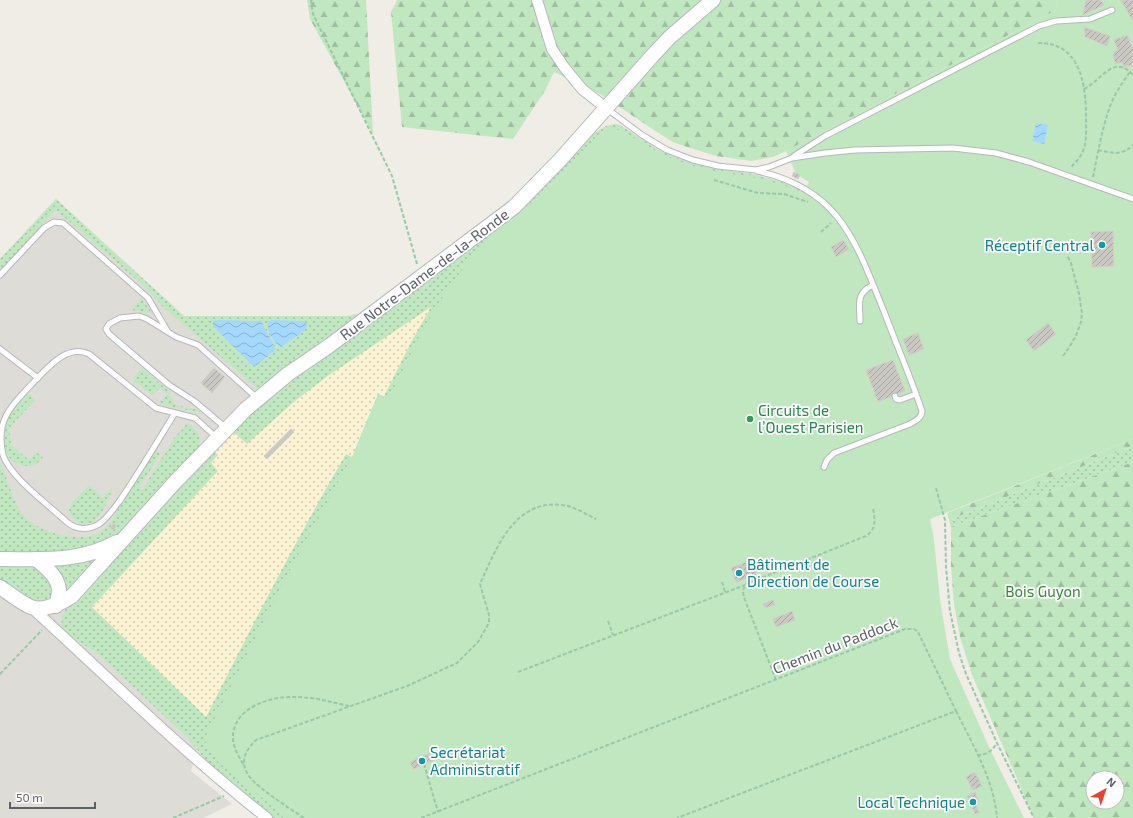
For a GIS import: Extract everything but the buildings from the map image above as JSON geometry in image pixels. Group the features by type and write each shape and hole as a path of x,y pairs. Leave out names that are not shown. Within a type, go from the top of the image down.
{"main road":[{"name":"Rue Notre-Dame-de-la-Ronde","path":"32,608 47,608 56,606 72,596 81,588 124,538 222,433 258,399 288,374 329,346 514,207 560,160 670,37 713,0"},
{"name":"Rue Notre-Dame-de-la-Ronde","path":"0,559 72,558 92,554 124,538"},
{"path":"36,559 57,581 59,590 56,606"},
{"path":"0,587 32,608"}],"street":[{"path":"537,0 552,49 582,89 606,108"},
{"path":"32,608 185,749 234,792 267,818"}],"lane":[{"path":"792,158 825,136 1040,26 1056,21 1090,19 1112,10"},
{"path":"606,108 642,136 667,150 706,163 766,173 796,183 823,201 838,217 851,236 873,286 922,412 916,420 910,424 834,453 826,460 824,467"},
{"path":"744,169 761,169 792,158 825,153 855,150 953,148 996,153 1029,162 1133,199"},
{"path":"0,275 44,228 54,222 63,223 148,298 153,304 168,333"},
{"path":"860,321 860,295 873,286"},
{"path":"222,433 194,401 169,385 109,334 106,329 111,322 120,318 139,316 152,321 168,333 198,345 258,399"},
{"path":"0,349 38,378"},
{"path":"175,413 129,487 112,510 105,519 96,526 88,528 78,528 68,523 21,481 7,465 1,449 1,432 7,414 13,405 54,361 73,353 84,352 95,359 156,408 195,418 222,433"},
{"path":"895,396 896,399 900,400 916,394"}],"path":[{"path":"311,0 313,14 392,176 420,277"},
{"path":"1038,43 1053,44 1070,55 1078,68 1084,89 1086,129 1084,146 1077,160 1063,174"},
{"path":"1084,89 1093,84 1110,68 1122,67 1133,75"},
{"path":"1091,184 1098,150 1111,104 1130,72"},
{"path":"1098,150 1120,153 1132,148 1133,145"},
{"path":"714,180 758,193 784,194 811,203 823,201"},
{"path":"821,232 838,217"},
{"path":"1063,356 1076,336 1081,322 1082,313 1071,263 1067,255"},
{"path":"936,488 945,520 946,567 951,621 954,635 966,674 997,743 1034,818"},
{"path":"244,766 244,759 248,747 256,740 407,686 450,667 462,659 485,632 489,624 489,615 480,584 502,539 518,518 542,506 562,505 596,519"},
{"path":"518,672 866,536 872,531 876,524 872,508"},
{"path":"722,582 725,592"},
{"path":"746,584 743,589 745,600 776,680"},
{"path":"608,621 613,635"},
{"path":"0,674 22,652 48,622"},
{"name":"Chemin du Paddock","path":"421,818 905,629 914,629 922,637 956,712 978,755 993,792 997,818"},
{"path":"304,818 250,779 237,754 233,742 237,722 252,707 274,699 292,696 314,698 350,706"},
{"path":"677,818 956,712"},
{"path":"978,755 988,754 997,743"},
{"path":"424,764 438,812"},
{"path":"173,818 234,792"}],"shaded area":[{"path":"56,199 184,316 347,316 260,383 273,393 289,554 206,717 191,771 232,804 203,818 0,818 0,259"}],"green space":[{"path":"307,0 366,0 373,134 310,19"},
{"path":"397,0 1058,0 1057,10 786,151 773,157 751,161 716,156 673,142 600,94 554,72 546,89 513,139 402,127 391,12"},
{"name":"Circuits de l’Ouest Parisien","path":"1058,0 1133,0 1133,439 930,519 934,539 940,600 950,659 989,747 1024,818 287,818 219,763 204,739 285,579 352,457 378,394 389,398 419,337 436,307 478,247 546,190 602,131 610,129 621,130 657,152 688,165 763,179 804,192 809,182 796,174 786,151 1057,10"},
{"path":"615,124 620,125 658,149 678,158 707,167 753,174 798,187 807,192 296,818 273,818 207,762 187,737 97,653 67,634 62,626 61,618 67,606 215,452 218,455 218,471 92,607 206,716 309,518 346,453 352,457 378,394 384,396 430,308 328,376 294,402 247,444 233,432 273,393 330,350 591,135 606,126"},
{"path":"56,199 184,316 347,316 358,314 261,387 257,388 162,306 146,288 56,210 0,271 0,259"},
{"path":"141,298 153,314 131,310"},
{"path":"142,368 170,392 169,395 176,405 198,410 201,413 159,403 167,394 160,388 152,395 133,380 135,378 132,376 135,376"},
{"path":"28,393 35,400 9,428 11,445 29,460 36,452 43,457 36,464 31,466 16,463 9,458 5,441 8,416"},
{"path":"188,423 199,435 200,443 196,451 119,534 109,541 83,552 6,553 0,551 0,463 15,502 22,514 28,520 37,526 57,534 80,537 90,536 99,532 108,525 156,451 161,453 139,488 142,490 175,437"},
{"path":"1133,439 1133,446 949,520 947,513"},
{"path":"1133,446 1133,462 951,527 949,520"},
{"name":"Bois Guyon","path":"1133,462 1133,818 1034,818 972,675 960,637 954,604 951,566 951,527"},
{"path":"89,485 103,498 114,485 106,504 98,517 88,524 82,524 77,522 69,510 72,503"},
{"path":"88,557 102,558 67,592 52,564"},
{"path":"0,562 24,564 37,568 50,582 53,593 51,597 46,600 28,598 0,581"}],"sand":[{"path":"431,307 411,342 384,396 378,394 352,457 346,454 309,518 206,717 92,607 218,471 211,463 218,455 215,452 233,432 247,444 294,402 328,376"}],"water":[{"path":"1036,123 1048,125 1044,144 1032,141"},
{"path":"271,320 302,321 306,322 307,327 303,332 281,347 275,343 269,332 267,322"},
{"path":"213,321 261,321 275,347 275,350 257,365 253,366 213,326"}],"place":[{"name":"Réceptif Central","path":"1102,245"},
{"name":"Circuits de l’Ouest Parisien","path":"750,419"},
{"name":"Bâtiment de Direction de Course","path":"739,573"},
{"name":"Secrétariat Administratif","path":"422,761"},
{"name":"Local Technique","path":"973,802"}]}
